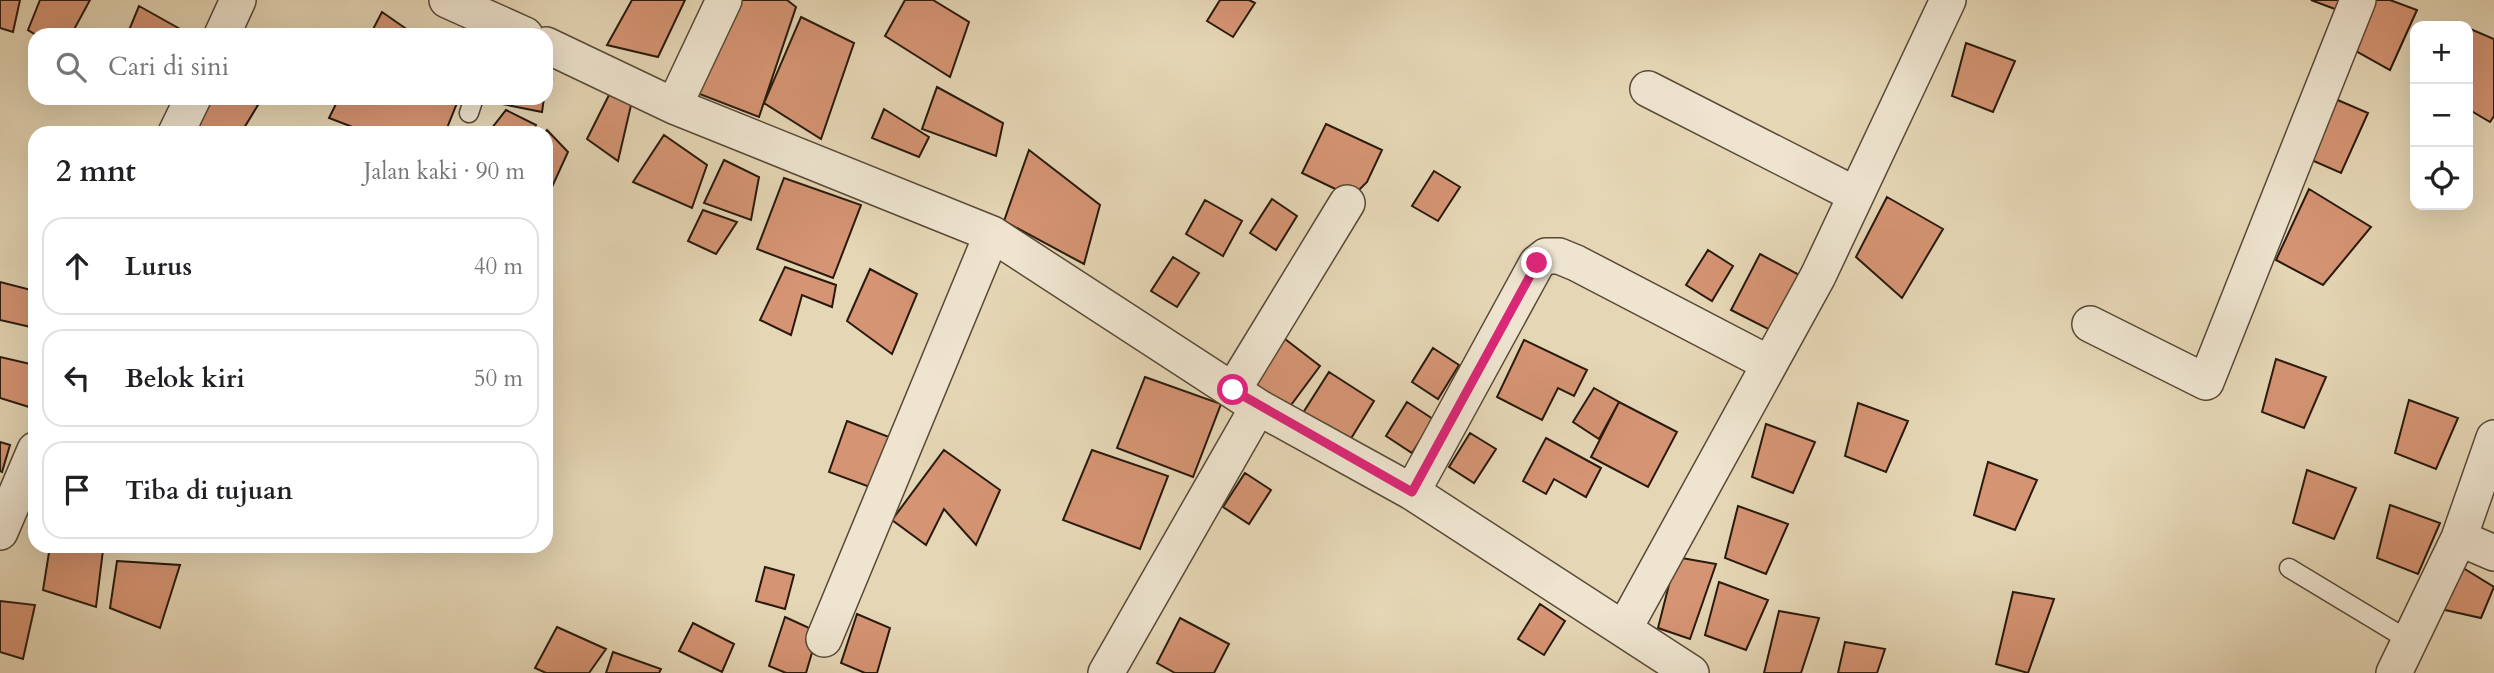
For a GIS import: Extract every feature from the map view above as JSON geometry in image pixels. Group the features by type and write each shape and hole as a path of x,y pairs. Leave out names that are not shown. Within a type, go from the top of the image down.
{"street":[{"path":"225,28 238,0"},
{"path":"447,0 502,28"},
{"path":"674,106 724,0"},
{"path":"1651,673 1631,633 1768,363 1818,276 1948,0"},
{"path":"2090,324 2206,382 2358,0"},
{"path":"553,48 674,106 992,234 1246,398 1412,492 1691,673"},
{"path":"1648,89 1856,195"},
{"path":"179,126 190,105"},
{"path":"1106,673 1347,202"},
{"path":"824,639 992,234"},
{"path":"1412,492 1537,263 1546,256 1559,256 1576,264 1768,363"},
{"path":"2394,673 2459,538 2494,438"},
{"path":"0,532 28,466"},
{"path":"2459,538 2494,553"}],"lane":[{"path":"2289,568 2410,641"}],"building":[{"path":"0,0 20,0 13,32 0,28"},
{"path":"40,0 90,0 75,28 29,28"},
{"path":"632,0 685,0 658,57 607,45"},
{"path":"737,0 787,0 796,7 759,117 697,93"},
{"path":"905,0 933,0 969,22 950,77 885,36"},
{"path":"1220,0 1249,0 1255,3 1233,37 1207,21"},
{"path":"2311,0 2344,0 2340,11"},
{"path":"2372,0 2390,0 2417,10 2390,70 2347,46"},
{"path":"139,6 178,28 130,28"},
{"path":"382,12 405,28 374,28"},
{"path":"801,17 854,43 821,139 764,103"},
{"path":"2473,30 2494,39 2494,116 2490,122 2473,112"},
{"path":"1966,43 2015,61 1993,112 1952,96"},
{"path":"937,87 1003,123 996,156 922,129"},
{"path":"609,95 632,101 618,161 587,139"},
{"path":"2326,95 2368,113 2341,173 2300,155"},
{"path":"208,105 258,105 245,126 196,126"},
{"path":"336,105 456,105 448,126 350,126 329,118"},
{"path":"507,105 543,105 542,112"},
{"path":"884,109 929,137 919,157 872,138"},
{"path":"506,110 536,125 536,126 493,126"},
{"path":"1326,124 1382,150 1367,182 1352,197 1302,173"},
{"path":"664,135 707,165 692,208 633,182"},
{"path":"553,136 568,152 553,185"},
{"path":"1029,150 1100,205 1084,264 1004,221"},
{"path":"724,160 759,177 751,220 704,203"},
{"path":"1434,171 1460,187 1438,221 1412,206"},
{"path":"784,178 861,205 833,278 757,249"},
{"path":"2309,189 2371,227 2323,285 2276,260"},
{"path":"1887,197 1943,229 1902,298 1856,257"},
{"path":"1272,199 1297,216 1276,250 1250,233"},
{"path":"1205,200 1242,221 1223,256 1186,234"},
{"path":"703,210 737,222 716,254 688,241"},
{"path":"1708,250 1733,266 1712,301 1686,285"},
{"path":"1760,254 1803,277 1774,332 1731,310"},
{"path":"1173,257 1199,273 1177,307 1151,291"},
{"path":"785,267 836,285 832,307 802,295 791,335 760,320"},
{"path":"870,269 917,294 892,354 847,321"},
{"path":"0,282 28,289 28,326 0,320"},
{"path":"1285,339 1320,366 1288,409 1253,383"},
{"path":"1524,340 1587,370 1574,396 1558,388 1542,420 1497,397"},
{"path":"1433,348 1459,365 1438,399 1412,382"},
{"path":"0,357 28,363 28,407 0,398"},
{"path":"2276,359 2326,377 2304,428 2262,412"},
{"path":"1329,372 1374,401 1347,445 1301,416"},
{"path":"1145,377 1221,404 1193,477 1117,448"},
{"path":"1594,388 1619,402 1599,439 1573,422"},
{"path":"2409,400 2458,418 2436,469 2395,453"},
{"path":"1407,402 1433,419 1412,453 1386,436"},
{"path":"1619,402 1677,432 1648,487 1591,457"},
{"path":"1858,403 1908,421 1886,472 1845,456"},
{"path":"847,421 897,440 878,490 829,472"},
{"path":"1766,424 1815,442 1793,493 1752,477"},
{"path":"1470,433 1496,449 1474,483 1449,467"},
{"path":"1546,438 1601,468 1586,497 1554,479 1546,494 1523,481"},
{"path":"0,442 10,445 2,472 0,471"},
{"path":"944,450 1000,490 976,545 944,509 926,545 892,520"},
{"path":"1092,450 1168,476 1140,549 1063,520"},
{"path":"1988,462 2037,480 2015,530 1974,515"},
{"path":"2307,470 2356,488 2334,539 2293,523"},
{"path":"1245,473 1271,490 1249,524 1223,507"},
{"path":"2390,505 2440,523 2418,574 2377,558"},
{"path":"1738,506 1788,524 1766,574 1725,558"},
{"path":"49,553 103,553 96,607 43,590"},
{"path":"1676,557 1716,564 1690,639 1658,628"},
{"path":"117,561 180,565 160,628 110,608"},
{"path":"2455,563 2494,587 2481,618 2436,608"},
{"path":"765,567 794,575 785,609 756,601"},
{"path":"1719,582 1768,600 1746,650 1705,635"},
{"path":"2013,592 2054,599 2028,673 1996,664"},
{"path":"0,601 35,605 23,659 0,652"},
{"path":"1540,604 1565,621 1544,655 1518,639"},
{"path":"1779,611 1819,618 1801,673 1764,673"},
{"path":"857,614 890,628 877,673 865,673 841,663"},
{"path":"785,617 818,632 806,673 786,673 769,666"},
{"path":"1180,618 1229,644 1214,673 1175,673 1157,663"},
{"path":"693,623 734,644 722,672 679,651"},
{"path":"557,627 606,649 589,673 546,673 535,668"},
{"path":"1845,642 1885,649 1877,673 1838,673"},
{"path":"613,652 661,669 659,673 606,673"}],"route":[{"path":"1233,390 1258,407 1412,492 1537,263"}]}
